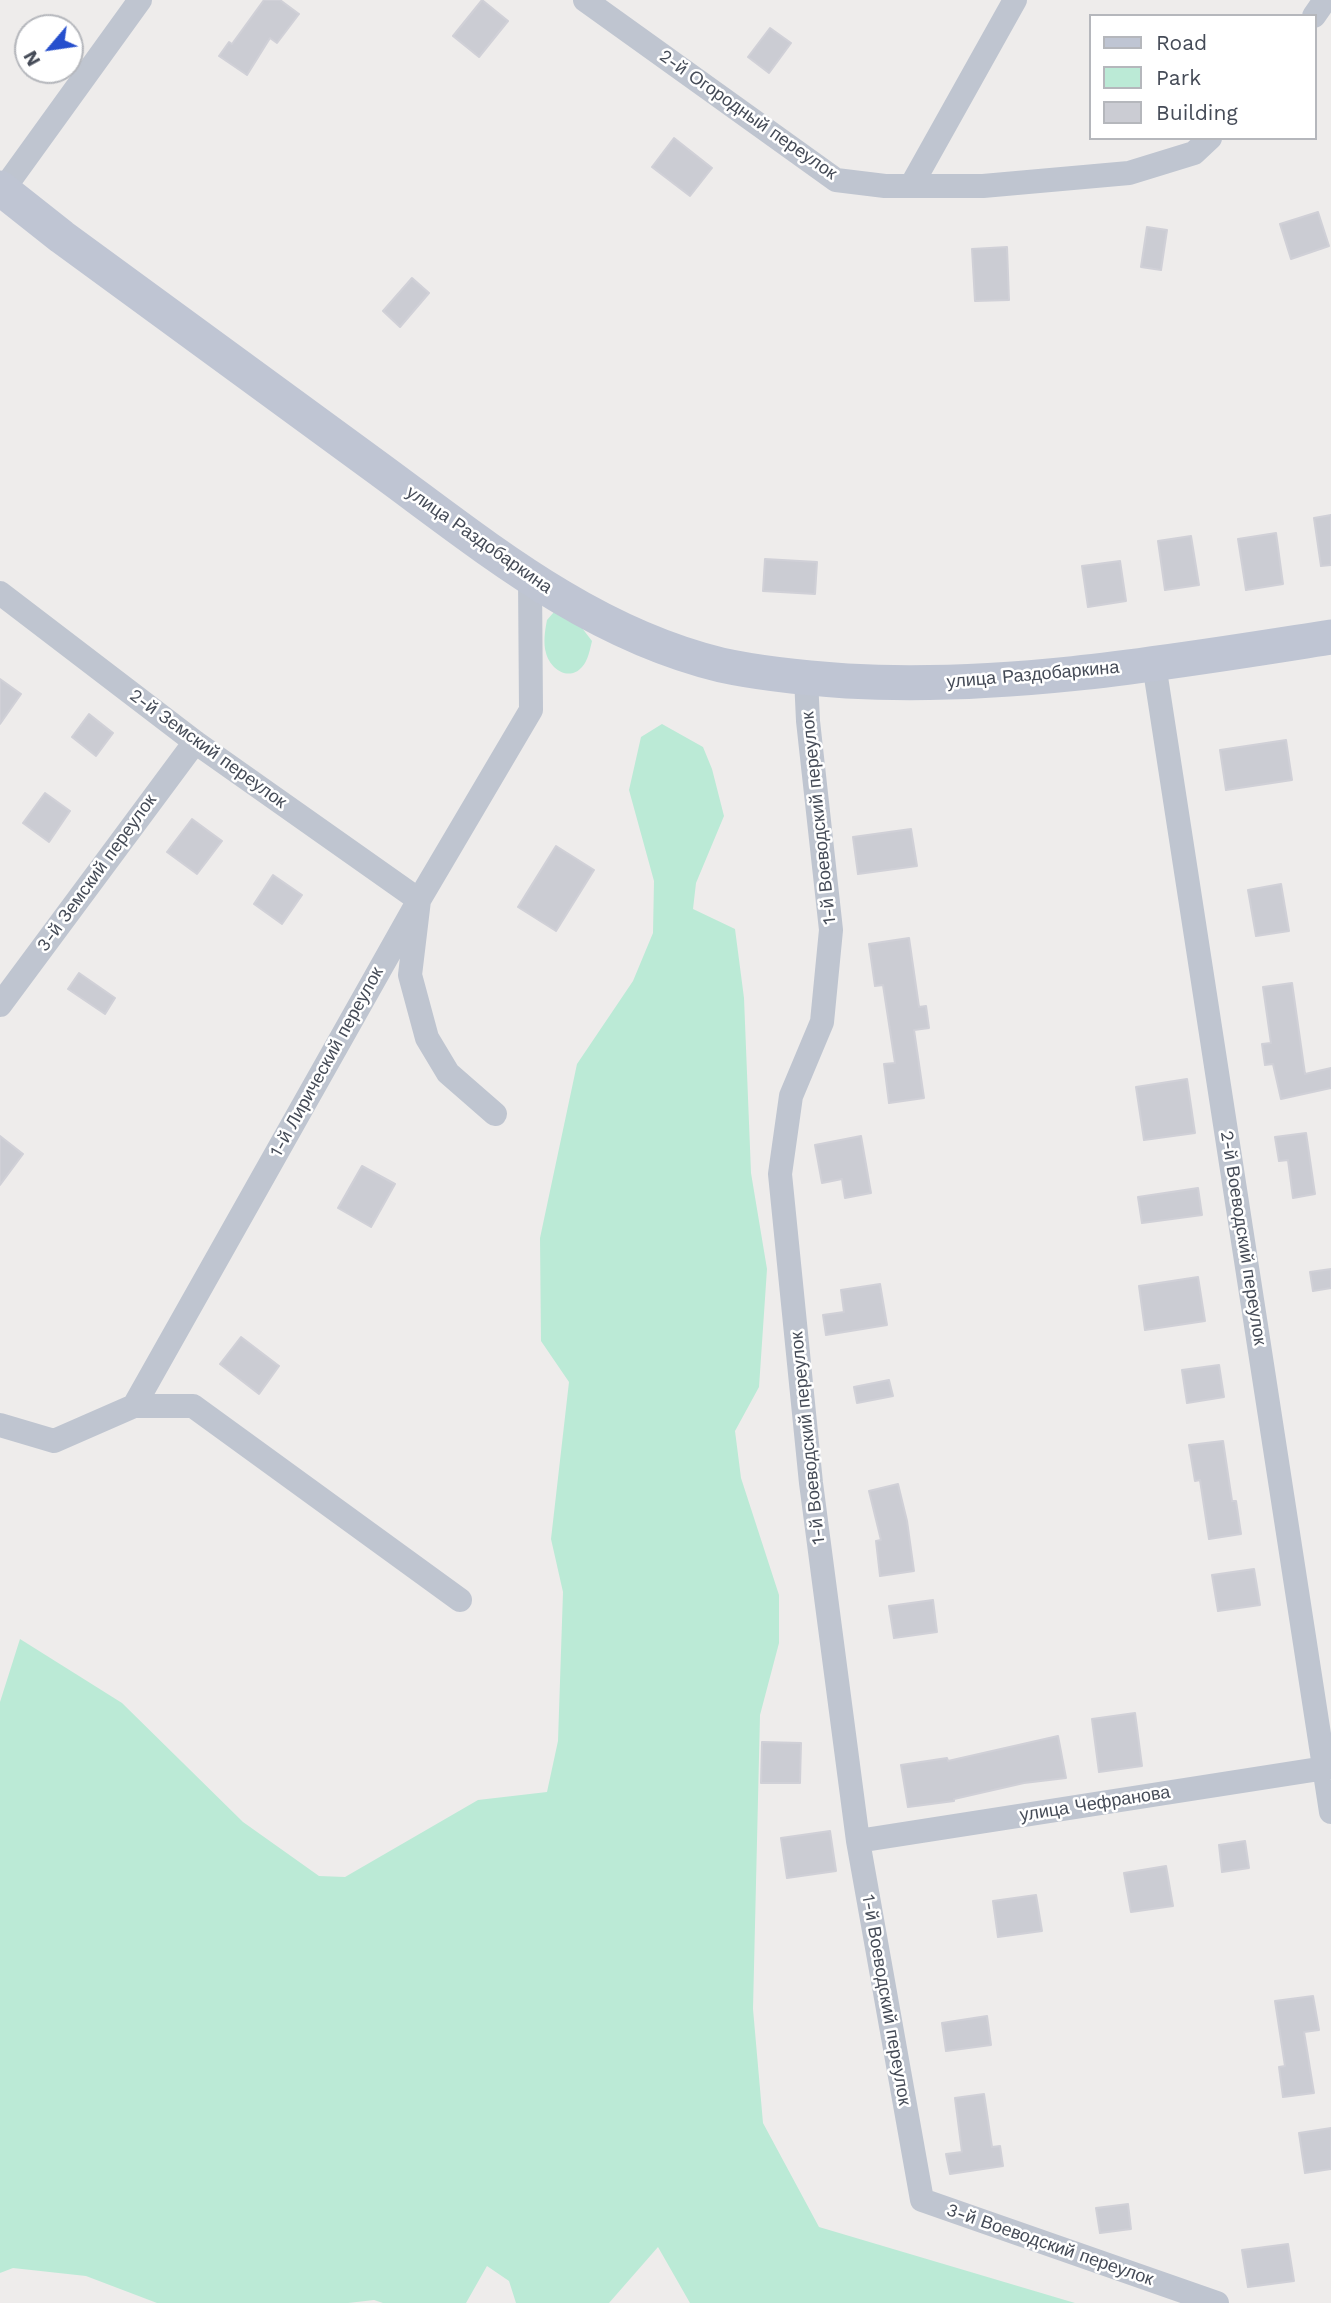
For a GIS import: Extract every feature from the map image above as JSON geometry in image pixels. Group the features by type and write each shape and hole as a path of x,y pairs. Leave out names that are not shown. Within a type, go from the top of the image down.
{"street":[{"path":"1,190 140,0"},
{"name":"2-й Огородный переулок","path":"586,0 836,180 885,186 983,186 1129,173 1194,153 1208,140"},
{"path":"911,186 1015,0"},
{"name":"улица Раздобаркина","path":"1,190 530,579 619,630 661,646 721,665 806,678 880,683 985,682 1154,664 1331,637"},
{"name":"1-й Лирический переулок","path":"134,1406 419,900 531,710 530,579"},
{"name":"2-й Земский переулок","path":"0,593 195,741 419,900"},
{"name":"2-й Воеводский переулок","path":"1154,664 1328,1767 1331,1812"},
{"name":"1-й Воеводский переулок","path":"806,678 808,721 831,930 822,1022 791,1096 780,1174 811,1483 858,1842 922,2200"},
{"name":"3-й Земский переулок","path":"0,1005 195,741"},
{"path":"419,900 410,975 427,1038 448,1073 495,1114"},
{"path":"0,1425 54,1441 134,1406 193,1406 460,1600"},
{"name":"улица Чефранова","path":"858,1842 1328,1767"},
{"name":"3-й Воеводский переулок","path":"922,2200 1217,2303"}],"green space":[{"path":"554,612 582,628 592,641 584,664 571,673 561,672 551,664 546,653 544,641 547,620"},
{"path":"662,724 703,747 712,769 724,816 696,883 693,909 735,929 744,998 751,1173 767,1269 759,1387 735,1431 741,1478 779,1595 779,1643 760,1715 753,2009 763,2123 819,2227 1075,2303 690,2303 658,2247 609,2303 516,2303 509,2281 487,2266 466,2303 383,2303 374,2300 348,2303 157,2303 86,2276 13,2268 0,2273 0,1702 20,1639 122,1703 243,1822 319,1876 345,1877 478,1800 547,1792 558,1741 563,1592 551,1539 569,1382 541,1341 540,1238 577,1064 633,981 653,933 654,881 629,790 641,737"}],"building":[{"path":"264,0 280,0 299,14 277,43 270,38 247,75 219,56 229,42 232,44"},
{"path":"482,0 508,21 479,57 453,36"},
{"path":"770,28 791,43 769,73 748,57"},
{"path":"674,138 712,168 690,196 652,167"},
{"path":"1318,212 1329,246 1291,259 1280,224"},
{"path":"1147,227 1167,230 1161,270 1141,267"},
{"path":"1007,247 1009,300 975,301 972,249"},
{"path":"412,278 429,293 400,327 383,311"},
{"path":"1331,515 1331,565 1321,566 1314,518"},
{"path":"1276,533 1283,584 1246,590 1238,539"},
{"path":"1191,536 1199,585 1165,590 1158,541"},
{"path":"765,559 817,562 815,594 763,591"},
{"path":"1120,561 1126,601 1088,607 1082,566"},
{"path":"0,679 21,694 0,724"},
{"path":"89,714 113,733 96,756 72,737"},
{"path":"1286,740 1292,780 1226,790 1220,750"},
{"path":"45,793 70,811 49,842 23,823"},
{"path":"192,819 222,841 197,874 167,852"},
{"path":"911,829 917,866 858,874 853,837"},
{"path":"556,846 594,870 556,931 518,907"},
{"path":"273,875 302,895 282,924 254,904"},
{"path":"1281,884 1289,931 1256,936 1248,890"},
{"path":"909,938 919,1007 926,1006 929,1028 914,1030 924,1098 889,1103 884,1064 895,1063 883,985 875,986 869,944"},
{"path":"79,973 115,998 105,1014 68,989"},
{"path":"1292,983 1305,1074 1331,1068 1331,1088 1281,1099 1273,1064 1265,1065 1262,1044 1271,1043 1263,987"},
{"path":"1187,1079 1195,1133 1144,1140 1136,1087"},
{"path":"1306,1133 1315,1194 1293,1198 1288,1160 1279,1161 1275,1137"},
{"path":"0,1136 23,1154 0,1185"},
{"path":"861,1136 871,1193 845,1198 842,1179 822,1183 815,1145"},
{"path":"362,1166 395,1184 371,1227 338,1208"},
{"path":"1198,1188 1202,1215 1142,1223 1138,1197"},
{"path":"1331,1269 1331,1288 1313,1291 1310,1272"},
{"path":"1198,1277 1205,1321 1145,1330 1139,1286"},
{"path":"880,1284 887,1325 826,1335 823,1315 844,1312 841,1290"},
{"path":"241,1337 279,1366 259,1394 220,1364"},
{"path":"1219,1365 1224,1397 1187,1403 1182,1370"},
{"path":"889,1380 893,1396 857,1403 854,1387"},
{"path":"1223,1441 1232,1501 1236,1501 1241,1534 1209,1539 1200,1480 1195,1481 1189,1445"},
{"path":"898,1484 907,1521 914,1571 880,1576 876,1541 881,1540 869,1491"},
{"path":"1254,1569 1260,1605 1218,1611 1212,1575"},
{"path":"933,1600 937,1632 894,1638 889,1606"},
{"path":"1135,1713 1142,1766 1099,1772 1092,1719"},
{"path":"1058,1736 1066,1778 1024,1783 954,1801 908,1807 901,1765 947,1758 948,1761"},
{"path":"762,1742 801,1743 800,1783 761,1783"},
{"path":"830,1831 836,1871 787,1878 781,1838"},
{"path":"1245,1841 1249,1868 1222,1872 1219,1845"},
{"path":"1166,1866 1173,1906 1131,1912 1124,1873"},
{"path":"1036,1895 1042,1931 998,1937 993,1901"},
{"path":"1313,1996 1319,2030 1304,2032 1314,2093 1283,2097 1279,2067 1285,2066 1275,2001"},
{"path":"987,2016 991,2045 946,2051 942,2023"},
{"path":"984,2094 992,2147 1000,2146 1003,2166 950,2174 946,2154 962,2152 955,2098"},
{"path":"1331,2128 1331,2169 1305,2173 1299,2133"},
{"path":"1128,2204 1131,2229 1100,2233 1096,2208"},
{"path":"1288,2244 1294,2281 1248,2287 1242,2250"}]}
